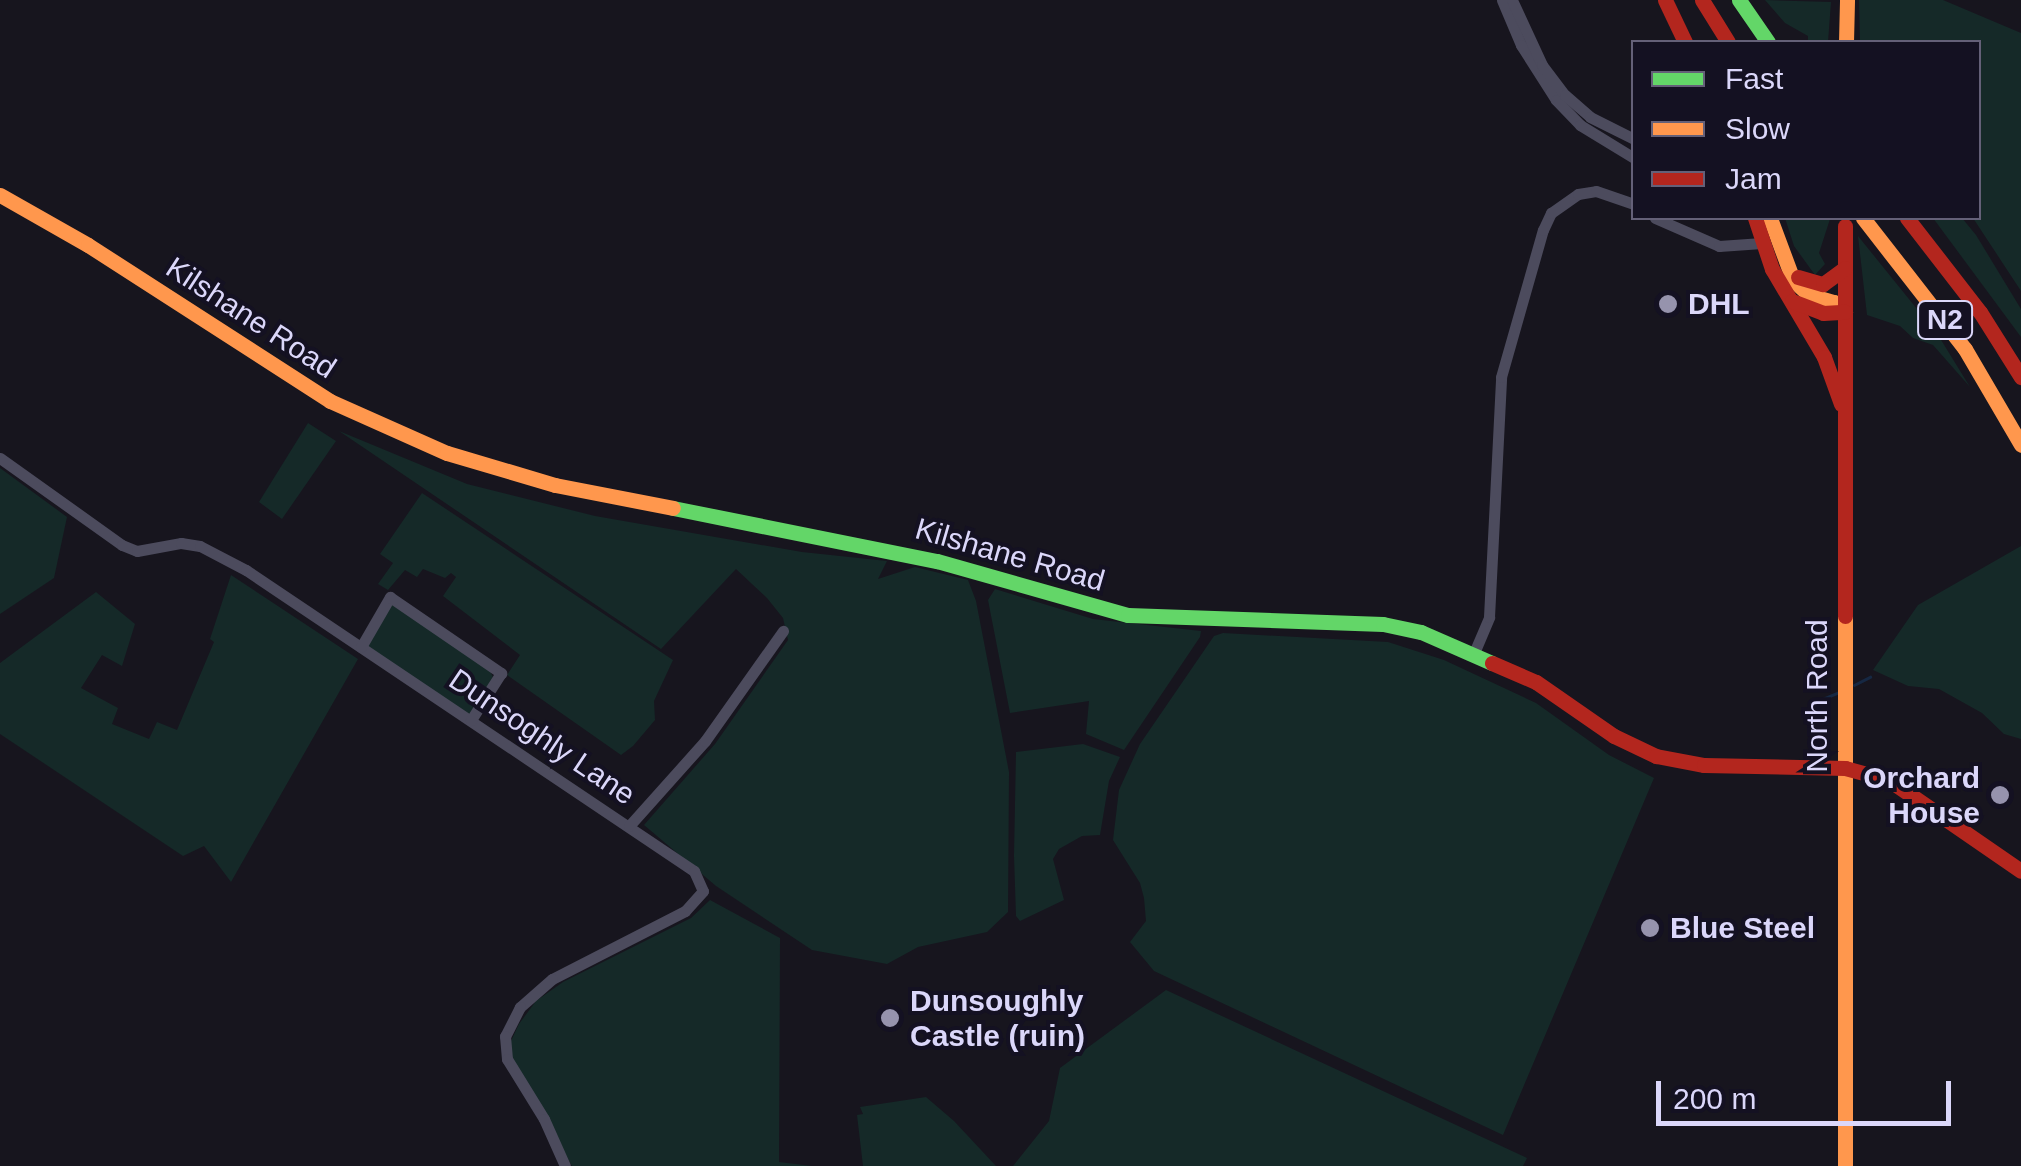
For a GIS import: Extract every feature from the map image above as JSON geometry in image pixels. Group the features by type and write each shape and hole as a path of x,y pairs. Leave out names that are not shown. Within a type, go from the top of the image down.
{"main road":[{"path":"1665,0 1685,40"},
{"path":"1702,0 1727,40"},
{"path":"1740,0 1767,40"},
{"path":"1846,40 1847,0"},
{"name":"Kilshane Road","path":"0,195 88,245 330,401 402,436 501,471 921,557 1128,616 1383,624 1420,632 1536,682 1614,736 1656,756 1704,765 1845,768 1889,780 1918,796 2021,871"},
{"path":"1756,220 1762,244 1790,300 1824,356 1845,412"},
{"path":"1771,220 1787,267 1800,288 1845,312"},
{"name":"N2","path":"1865,220 1965,349 2021,445"},
{"name":"N2","path":"1908,220 1980,312 2021,376"},
{"name":"North Road","path":"1844,1166 1845,226"},
{"path":"1787,267 1811,284 1823,284 1845,268"},
{"path":"1790,300 1823,314 1845,312"}],"street":[{"path":"1502,0 1521,45 1556,100 1580,125 1631,156"},
{"path":"1512,0 1542,66 1565,95 1590,117 1631,138"},
{"path":"1474,653 1489,617 1501,377 1543,230 1551,213 1578,194 1596,190 1631,203"},
{"path":"1660,220 1719,246 1762,244"},
{"name":"Dunsoghly Lane","path":"0,458 122,545 137,550 181,543 200,546 246,570 682,861 701,880 703,890 685,911 542,987 520,1006 505,1036 507,1059 544,1119 565,1166"},
{"path":"361,647 390,597 501,673 471,720"},
{"path":"629,826 705,740 783,630"}],"green space":[{"path":"1765,0 1831,2 1828,40 1808,40 1808,36 1785,23"},
{"path":"1859,0 1943,0 2021,33 2021,291 1974,220 1981,220 1981,40 1860,40"},
{"path":"1786,220 1830,220 1819,253 1825,264 1815,275 1794,246"},
{"path":"1934,220 1964,220 1976,235 2021,309 2021,337"},
{"path":"1858,236 1938,335 1970,387 1933,345 1913,338 1900,326 1867,315"},
{"path":"308,423 336,441 282,519 259,502"},
{"path":"339,431 467,484 595,516 802,552 887,561 878,579 915,567 968,580 976,601 1009,772 1008,912 987,932 918,947 887,964 812,950 716,886 644,825 715,744 788,640 783,618 767,598 736,569 661,649"},
{"path":"0,468 67,517 54,578 0,614"},
{"path":"422,493 673,660 654,701 655,720 633,746 621,755 507,675 520,655 443,596 456,577 451,573 445,578 423,569 417,577 405,570 388,590 378,584 393,563 380,554"},
{"path":"2021,546 2021,739 2004,734 1982,713 1939,689 1908,686 1873,670 1918,605"},
{"path":"231,575 358,659 231,882 204,846 183,856 0,734 0,663 96,592 135,624 122,666 102,655 81,688 118,708 112,724 149,739 157,722 177,730 214,642 210,639"},
{"path":"995,589 1093,619 1201,631 1200,637 1124,750 1086,734 1089,701 1010,713 988,600"},
{"path":"391,603 488,667 493,677 471,717 365,645"},
{"path":"1223,633 1388,642 1444,660 1536,703 1609,755 1654,778 1503,1135 1154,971 1130,942 1146,921 1140,883 1113,840 1119,790 1140,744 1214,636"},
{"path":"1083,744 1120,757 1109,781 1100,835 1082,836 1059,849 1053,859 1064,900 1020,921 1016,916 1014,856 1016,752"},
{"path":"710,900 780,938 779,1162 812,1166 572,1166 513,1063 510,1043 519,1024 536,1001 563,982 691,918"},
{"path":"1166,990 1527,1158 1523,1166 1013,1166 1049,1121 1060,1068"},
{"path":"926,1097 996,1166 863,1166 857,1115 863,1114 860,1107"}],"waterway":[{"path":"1854,685 1870,677"},
{"path":"1818,701 1837,693"}],"traffic: fast":[{"path":"1739,0 1767,40"},
{"path":"673,508 937,561 1128,615 1383,624 1421,632 1492,663"}],"traffic: slow":[{"path":"1846,40 1847,0"},
{"path":"0,195 88,245 330,401 447,453 555,485 673,508"},
{"path":"1771,220 1793,280 1809,295 1834,302 1845,312"},
{"path":"1865,220 1965,349 2021,445"},
{"path":"1845,616 1845,1166"}],"traffic: jam":[{"path":"1665,0 1684,40"},
{"path":"1702,0 1727,40"},
{"path":"1756,220 1772,269 1824,357 1841,404"},
{"path":"1909,220 1980,312 2021,377"},
{"path":"1845,226 1845,616"},
{"path":"1798,277 1823,284 1845,268"},
{"path":"1792,301 1823,313 1845,312"},
{"path":"1492,663 1536,682 1614,736 1656,756 1704,765 1845,768 1889,780 2021,871"}],"place":[{"name":"DHL","path":"1668,304"},
{"name":"Orchard House","path":"2000,795"},
{"name":"Blue Steel","path":"1650,928"},
{"name":"Dunsoughly Castle (ruin)","path":"890,1018"}]}
